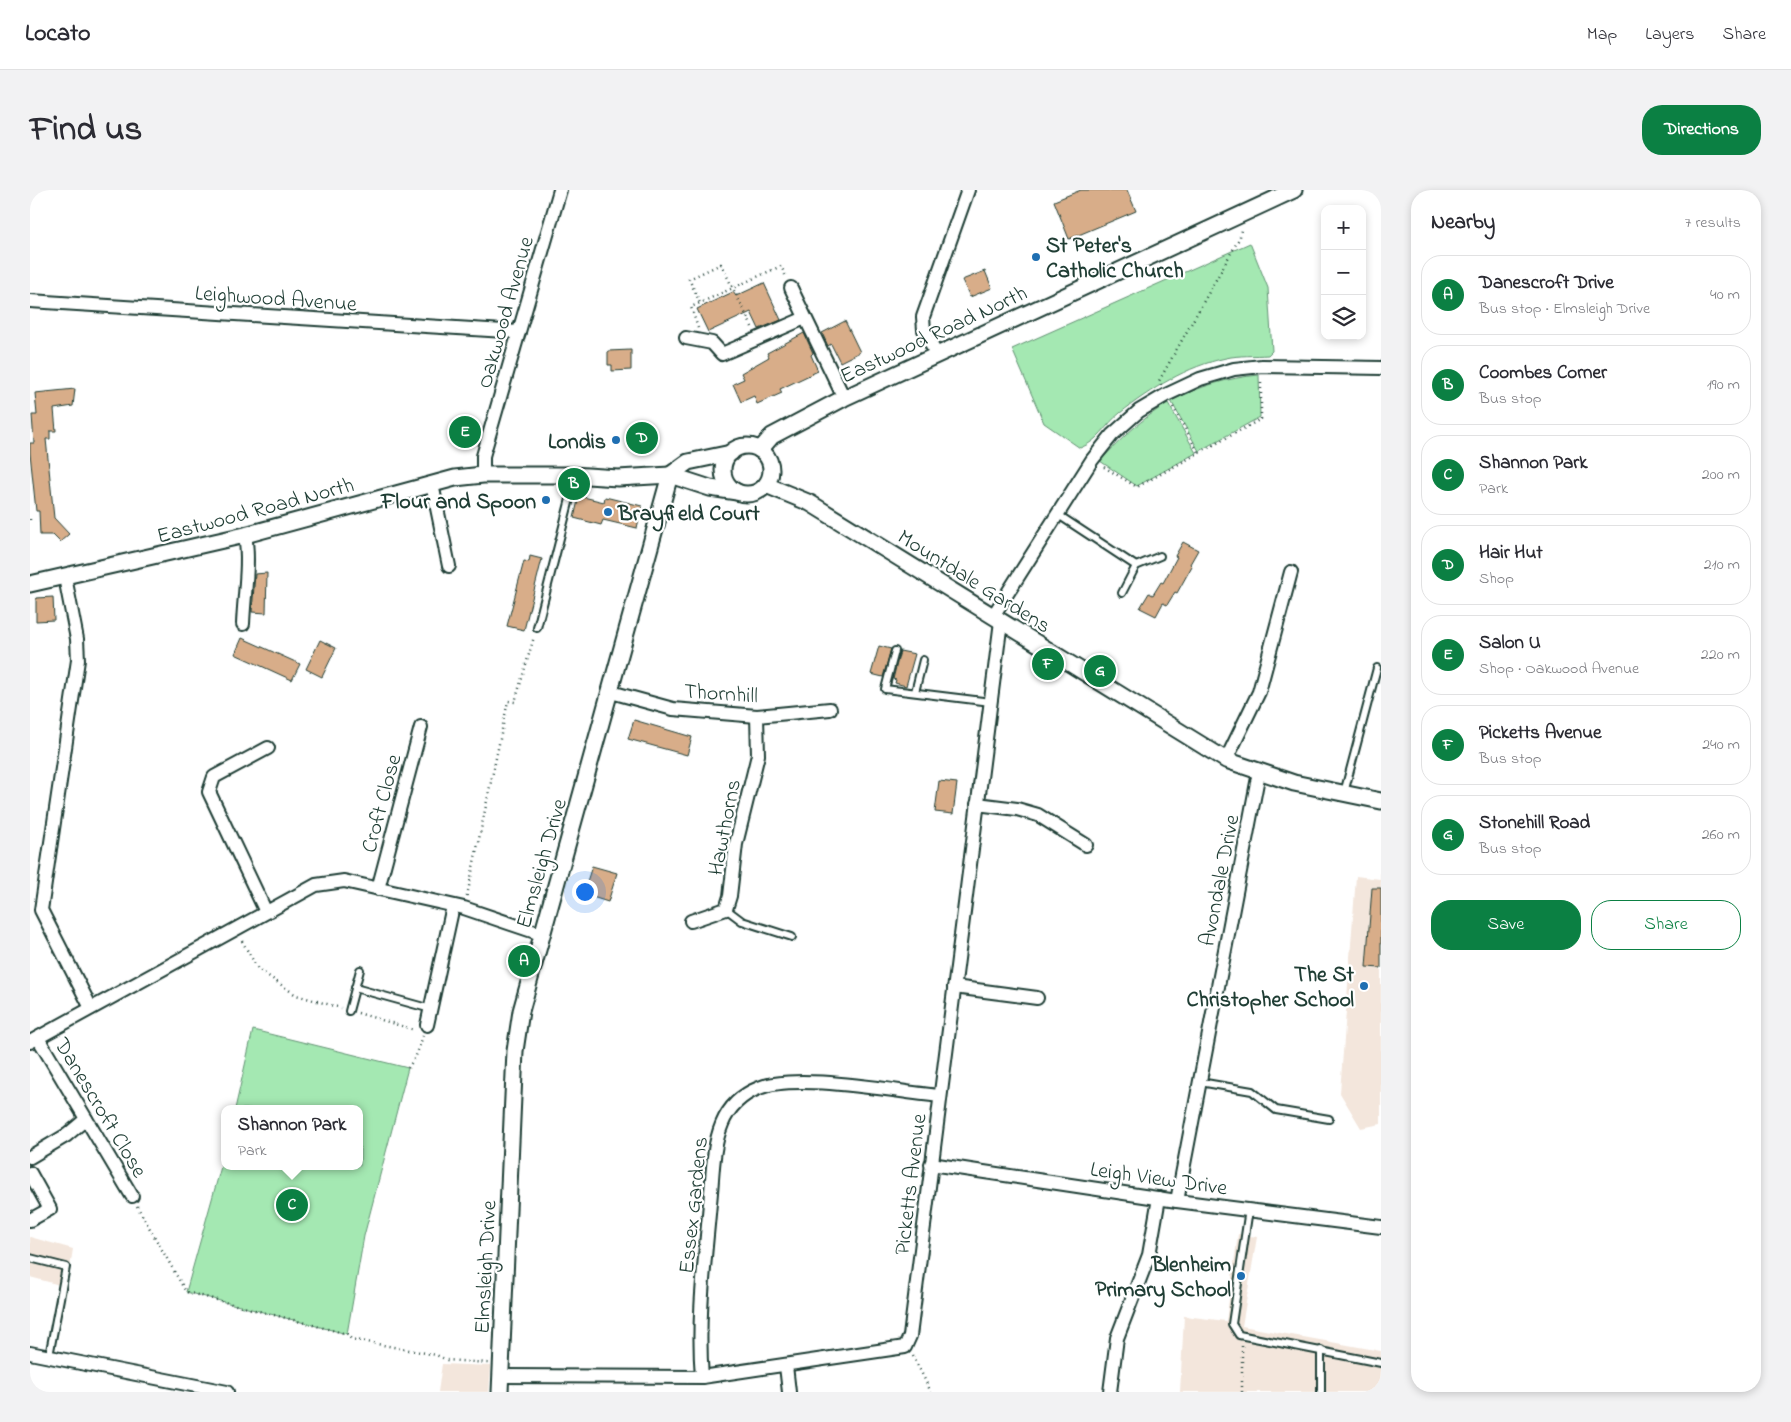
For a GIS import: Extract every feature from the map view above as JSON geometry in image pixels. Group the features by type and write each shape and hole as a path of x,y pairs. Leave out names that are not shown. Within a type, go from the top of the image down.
{"street":[{"name":"Oakwood Avenue","path":"483,475 483,456 560,190"},
{"path":"936,354 924,330 923,317 968,190"},
{"name":"Eastwood Road North","path":"760,450 772,436 844,398 1294,190"},
{"path":"791,288 844,398"},
{"name":"Leighwood Avenue","path":"30,301 519,332"},
{"path":"691,339 712,343 722,354 805,318"},
{"path":"997,619 1057,514 1092,460 1112,435 1140,411 1166,395 1200,379 1234,369 1262,366 1381,368"},
{"path":"745,446 760,450 770,463 770,478 766,485 753,494 737,492 730,488 723,474 726,459 731,453 745,446"},
{"name":"Eastwood Road North","path":"670,475 688,462 731,453"},
{"name":"Eastwood Road North","path":"30,584 245,535 432,484 483,475 572,475 618,478 670,475 710,488 737,492"},
{"name":"Elmsleigh Drive","path":"500,1392 515,1051 521,1011 670,475"},
{"path":"432,484 449,566"},
{"name":"Mountdale Gardens","path":"766,485 810,503 1226,760 1259,772 1343,795 1381,801"},
{"path":"243,624 245,572 248,555 245,535"},
{"path":"1226,760 1259,692 1291,572"},
{"path":"65,577 77,639 78,660 41,910 91,1008"},
{"name":"Picketts Avenue","path":"905,1347 910,1336 991,702 997,619"},
{"name":"Thornhill","path":"610,692 673,709 757,716 830,709"},
{"name":"Hawthorns","path":"691,920 726,910 730,896 736,844 758,755 757,716"},
{"name":"Croft Close","path":"378,889 421,727"},
{"path":"266,912 209,792 214,777 268,748"},
{"name":"Avondale Drive","path":"1177,1201 1259,772"},
{"path":"977,804 1017,810 1038,816 1086,845"},
{"path":"34,1040 316,885 344,881 459,907 541,934"},
{"path":"427,1025 459,907"},
{"path":"954,987 1037,998"},
{"name":"Danescroft Close","path":"34,1040 86,1119 132,1196"},
{"name":"Essex Gardens","path":"702,1378 700,1312 715,1154 722,1125 729,1110 739,1098 759,1087 782,1082 826,1084 940,1096"},
{"path":"30,1157 67,1134 86,1119"},
{"name":"Leigh View Drive","path":"931,1164 1177,1201 1249,1208 1381,1227"},
{"path":"30,1174 50,1210 30,1220"},
{"path":"1110,1392 1117,1338 1149,1255 1159,1198"},
{"path":"501,1370 702,1378 905,1347"},
{"path":"30,1353 227,1392"},
{"path":"786,1366 789,1392"}],"lane":[{"path":"537,628 572,491 572,475"},
{"path":"1057,514 1136,566"},
{"path":"1122,593 1136,566 1160,556"},
{"path":"895,651 885,689 991,702"},
{"path":"915,692 923,660"},
{"path":"1343,795 1377,668"},
{"path":"726,910 742,921 792,937"},
{"path":"349,1011 360,970"},
{"path":"356,988 431,1009"},
{"path":"1200,1082 1252,1091 1276,1110 1330,1119"},
{"path":"1249,1208 1232,1324 1239,1335 1381,1363"},
{"path":"30,1258 66,1267 49,1356"},
{"path":"1321,1350 1321,1392"}],"path":[{"path":"1199,454 1159,381 1240,237 1244,213"},
{"path":"700,303 689,279 721,264 758,338"},
{"path":"691,339 698,326 691,307 781,266 791,288"},
{"path":"1092,460 1137,487 1199,454 1261,419 1262,366"},
{"path":"459,907 508,701 514,702 537,628"},
{"path":"236,929 258,969 296,995 424,1033 416,1056 408,1068"},
{"path":"132,1196 186,1292 347,1334 351,1339 436,1354 447,1360 501,1370"},
{"path":"1242,1335 1242,1392"},
{"path":"905,1347 917,1360 931,1392"}],"shaded area":[{"name":"The St Christopher School","path":"1381,863 1381,1124 1361,1128 1340,1093 1356,876 1380,879"},
{"name":"Blenheim Primary School","path":"1238,1234 1257,1237 1242,1326 1381,1351 1381,1392 1180,1392 1184,1316 1226,1321"},
{"path":"30,1237 73,1249 67,1287 30,1277"},
{"path":"442,1364 491,1366 489,1392 438,1392"}],"green space":[{"path":"1250,243 1268,288 1272,351 1268,355 1226,358 1183,373 1157,387 1132,404 1120,413 1092,441 1080,448 1044,423 1012,349"},
{"path":"1259,375 1260,417 1199,451 1171,401 1192,391 1214,384 1236,378"},
{"path":"1168,403 1196,453 1137,486 1100,461 1132,430"},
{"path":"253,1030 408,1068 364,1236 347,1334 186,1292 221,1167 221,1170 363,1170 363,1105 236,1105"}],"building":[{"path":"1081,190 1127,190 1136,211 1069,239 1054,201"},
{"path":"985,271 992,288 970,297 962,280"},
{"path":"764,283 781,320 759,329 751,312 708,332 697,309 733,292 736,296"},
{"path":"845,321 860,352 840,362 831,344 828,346 822,333"},
{"path":"804,333 813,353 811,355 818,371 780,389 782,393 757,404 754,396 741,402 733,384 744,379 741,373 769,357 767,353"},
{"path":"631,350 631,370 612,371 612,365 608,365 608,351"},
{"path":"75,389 73,406 54,409 56,431 50,431 50,439 46,439 54,518 69,534 60,542 53,535 40,535 39,511 36,511 30,453 30,443 34,443 32,415 37,415 35,393"},
{"name":"Brayfield Court","path":"579,496 604,502 605,497 642,506 637,528 603,520 601,525 574,518"},
{"path":"1183,542 1198,550 1190,564 1192,566 1177,593 1175,592 1167,605 1163,603 1156,616 1140,608 1149,593 1153,595 1161,582 1163,583"},
{"path":"530,556 542,559 524,630 507,626 524,561 529,562"},
{"path":"267,573 266,613 252,612 255,574"},
{"path":"53,597 54,620 36,621 36,598"},
{"path":"242,638 300,664 292,680 235,654"},
{"path":"320,640 336,648 322,677 306,669"},
{"path":"879,646 891,649 883,677 871,674"},
{"path":"900,651 915,654 906,686 895,683 896,680 893,679"},
{"path":"634,720 692,737 687,755 628,739"},
{"path":"939,781 957,783 953,814 935,812"},
{"path":"592,866 617,873 608,902 583,894"},
{"path":"1372,888 1381,888 1381,968 1366,967"}],"place":[{"name":"St Peter's Catholic Church","path":"1036,257"},
{"name":"Salon U","path":"465,432"},
{"name":"Hair Hut","path":"642,438"},
{"name":"Londis","path":"616,440"},
{"name":"Coombes Corner","path":"574,484"},
{"name":"Flour and Spoon","path":"546,500"},
{"name":"Brayfield Court","path":"608,512"},
{"name":"Picketts Avenue","path":"1048,664"},
{"name":"Stonehill Road","path":"1100,671"},
{"name":"Danescroft Drive","path":"524,961"},
{"name":"The St Christopher School","path":"1364,986"},
{"name":"Shannon Park","path":"292,1205"},
{"name":"Blenheim Primary School","path":"1241,1276"}]}
